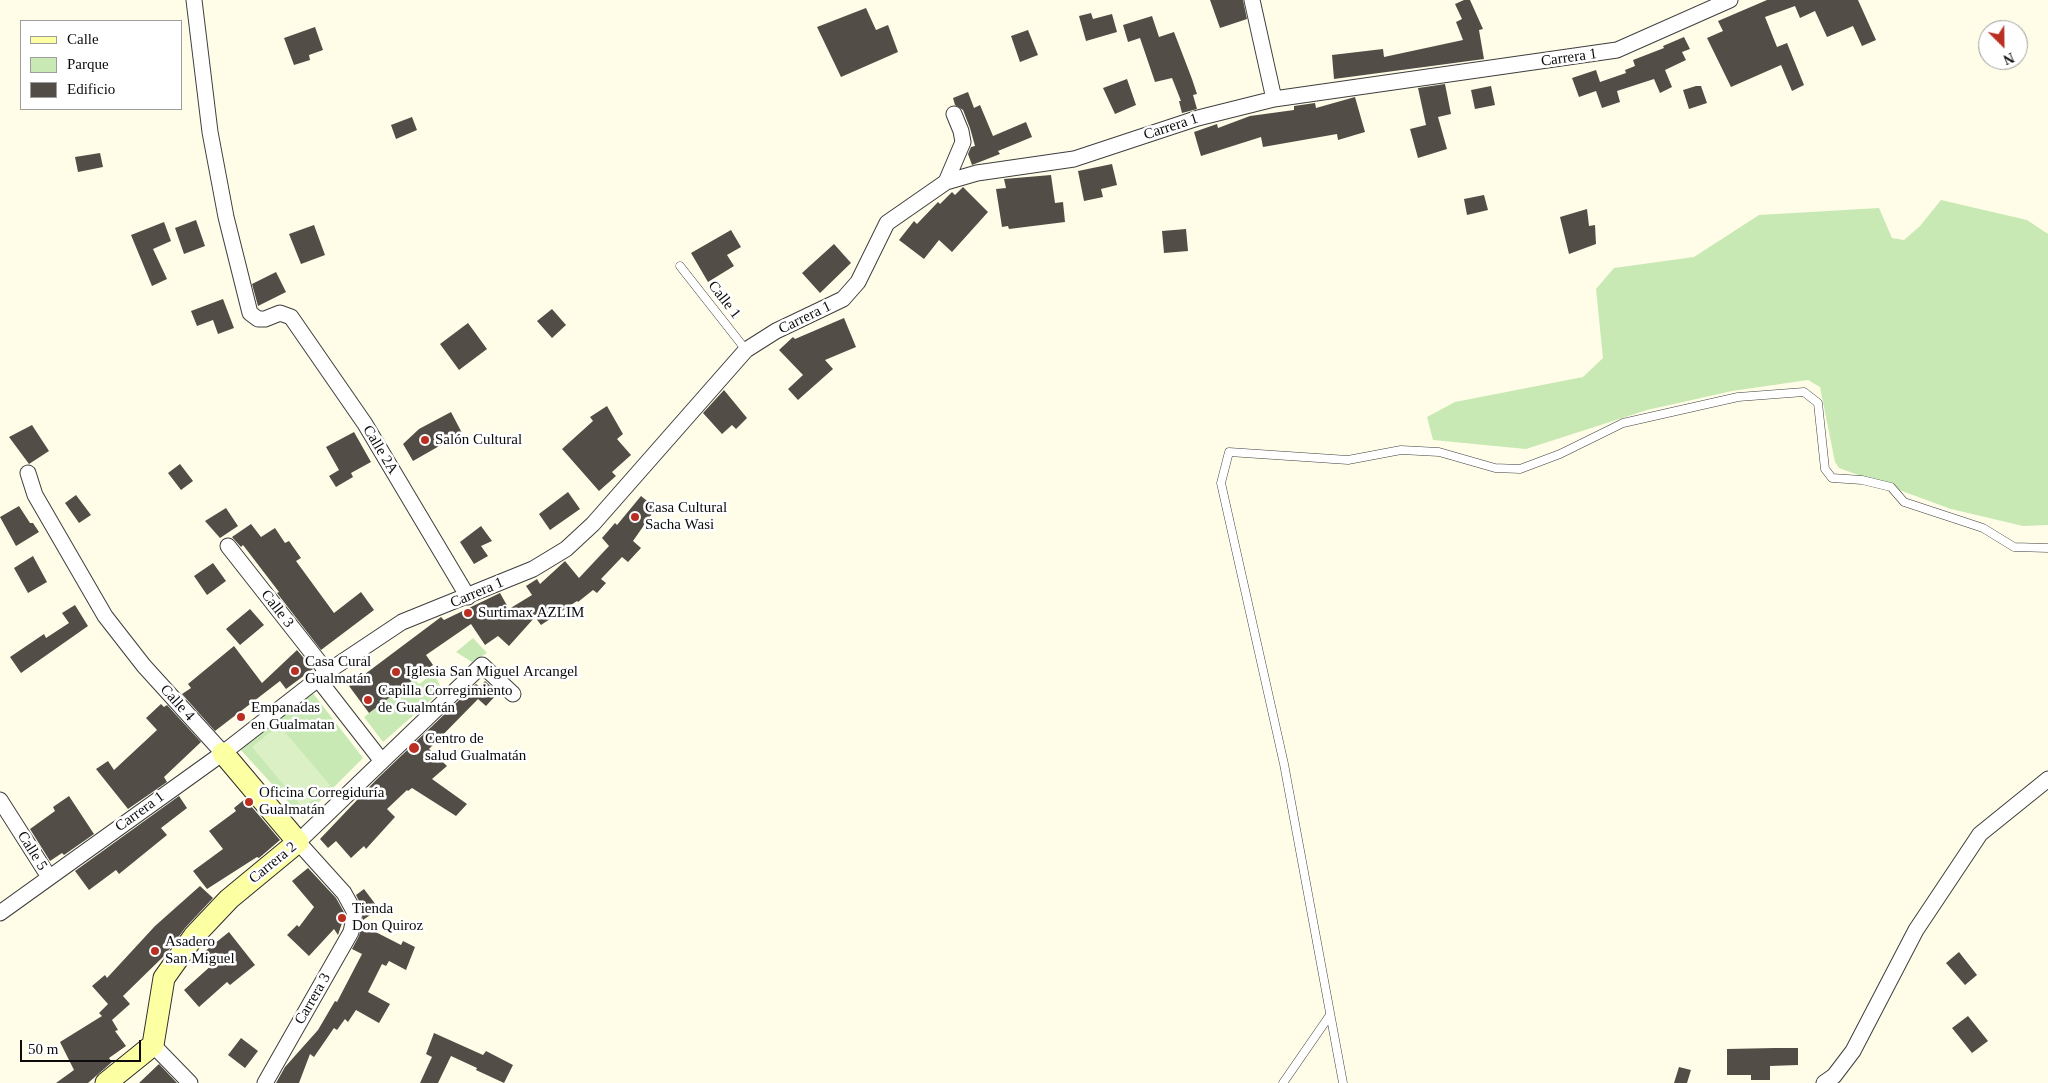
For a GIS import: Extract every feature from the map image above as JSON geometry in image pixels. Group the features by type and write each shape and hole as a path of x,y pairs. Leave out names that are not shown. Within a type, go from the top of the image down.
{"street":[{"name":"Calle 2A","path":"194,0 210,132 226,217 250,313 258,319 265,319 280,313 291,317 365,424 468,597"},
{"path":"1252,0 1274,100"},
{"name":"Carrera 1","path":"0,913 222,753 322,676 402,622 468,597 533,569 566,549 593,524 746,350 776,331 844,299 858,282 887,223 946,182 977,173 1074,159 1198,118 1274,100 1617,50 1730,0"},
{"path":"946,182 962,142 961,131 954,114"},
{"name":"Calle 4","path":"28,473 35,495 105,616 144,666 344,893 355,913"},
{"name":"Calle 3","path":"228,546 381,760"},
{"name":"Carrera 2","path":"153,1045 164,978 194,936 229,899 298,842 381,760 482,665 513,694"},
{"path":"1824,1083 1834,1076 1853,1051 1916,930 1980,834 2048,779"},
{"name":"Calle 5","path":"0,800 49,877"},
{"name":"Carrera 3","path":"265,1083 351,932 355,913"},
{"path":"106,1083 153,1045 190,1083"}],"lane":[{"name":"Calle 1","path":"680,266 746,350"},
{"path":"1343,1083 1284,764 1221,483 1229,452 1348,460 1401,450 1439,452 1495,468 1520,469 1560,454 1623,423 1738,397 1804,392 1818,403 1825,469 1832,478 1862,480 1890,487 1904,502 1983,528 2014,546 2048,548"},
{"path":"1283,1083 1330,1015"}],"green space":[{"path":"1941,200 2027,220 2048,234 2048,525 2023,526 1951,509 1839,468 1835,462 1820,387 1808,380 1732,391 1647,410 1526,449 1433,440 1427,417 1455,402 1583,377 1603,358 1596,289 1614,268 1694,257 1759,215 1879,208 1892,238 1904,240 1920,226"},
{"path":"473,638 487,653 472,662 456,652"},
{"path":"434,673 442,690 383,742 364,717 414,679 419,684"},
{"path":"312,692 363,758 303,818 239,748"},
{"path":"279,725 330,785 303,808 252,747"}],"building":[{"path":"1210,0 1243,0 1247,19 1220,28"},
{"path":"1464,0 1470,0 1483,29 1479,30 1484,59 1334,79 1332,55 1383,49 1384,57 1463,40 1456,22 1462,19 1455,4"},
{"path":"1767,0 1858,0 1876,40 1862,46 1853,26 1827,37 1815,11 1800,18 1795,6 1765,17 1777,47 1787,43 1804,85 1792,91 1781,65 1731,87 1707,38 1723,31 1718,21"},
{"path":"866,8 876,30 888,25 898,52 841,77 817,27"},
{"path":"1091,13 1093,19 1112,14 1117,32 1086,41 1079,16"},
{"path":"1152,16 1159,37 1174,32 1197,94 1193,95 1197,109 1182,113 1179,101 1181,101 1172,78 1155,82 1140,38 1128,42 1123,25"},
{"path":"315,27 323,50 309,55 310,60 294,65 284,38"},
{"path":"1028,30 1038,55 1020,62 1011,36"},
{"path":"1684,37 1690,49 1682,52 1686,60 1665,70 1672,87 1660,93 1654,79 1617,91 1620,102 1602,108 1596,91 1579,97 1572,78 1596,70 1600,82 1626,73 1625,70 1635,66 1633,60 1664,48 1663,46"},
{"path":"1127,79 1136,105 1115,114 1103,88"},
{"path":"1445,84 1451,114 1438,117 1447,149 1418,158 1410,129 1426,125 1418,88"},
{"path":"1491,86 1495,105 1475,109 1471,90"},
{"path":"1701,86 1707,103 1689,109 1683,90"},
{"path":"968,92 974,108 980,105 993,136 1026,122 1032,137 998,151 1000,154 972,165 968,154 971,147 975,146 970,128 963,110 955,105 953,98"},
{"path":"1355,97 1365,132 1338,140 1337,134 1263,147 1261,137 1201,156 1194,132 1217,124 1218,128 1250,116 1294,110 1294,106 1315,103 1316,108"},
{"path":"412,117 417,130 396,139 391,125"},
{"path":"100,153 103,167 78,172 75,157"},
{"path":"1112,164 1117,185 1101,189 1103,197 1084,201 1078,171"},
{"path":"1051,175 1055,203 1063,202 1065,222 1009,229 1008,226 1002,227 996,189 1006,188 1004,179"},
{"path":"963,187 988,212 952,252 939,240 924,259 899,240 914,221 917,224 938,202 940,204 952,192 955,195"},
{"path":"1484,195 1488,210 1467,215 1464,199"},
{"path":"1587,209 1589,226 1595,225 1596,244 1569,254 1560,217"},
{"path":"196,220 205,246 184,254 175,228"},
{"path":"164,222 171,241 153,249 167,279 152,286 131,235"},
{"path":"314,225 325,255 301,264 289,234"},
{"path":"1186,229 1188,251 1164,253 1162,231"},
{"path":"731,230 741,247 727,255 734,266 708,282 691,253"},
{"path":"834,244 851,263 820,293 802,273"},
{"path":"276,272 286,292 258,306 252,284"},
{"path":"223,299 234,328 218,334 213,320 197,326 191,311"},
{"path":"552,309 566,325 552,338 537,321"},
{"path":"844,318 856,347 825,360 833,369 798,400 788,389 803,375 779,350 793,337 795,339"},
{"path":"468,323 487,349 459,370 440,344"},
{"path":"724,390 747,418 736,429 732,425 722,434 703,413"},
{"path":"607,406 623,434 617,439 631,455 612,472 616,476 599,491 562,449 593,421 590,417"},
{"path":"451,412 462,433 413,461 403,444 419,429"},
{"path":"32,425 49,451 29,464 9,437"},
{"path":"354,432 371,462 351,473 353,477 336,487 329,476 339,470 326,447"},
{"path":"180,464 193,481 181,490 168,473"},
{"path":"568,492 580,509 550,530 539,514"},
{"path":"76,495 91,515 79,523 65,503"},
{"path":"641,496 656,508 633,541 641,548 628,562 622,557 601,579 606,583 597,593 593,590 578,602 541,625 535,617 509,646 498,636 485,645 471,624 426,655 433,665 369,713 349,686 441,617 444,620 500,593 509,609 532,595 526,586 537,579 540,584 565,561 579,578 609,546 602,538 615,523 617,525"},
{"path":"19,506 30,523 33,523 39,532 16,546 0,517"},
{"path":"226,508 238,526 220,538 205,521"},
{"path":"251,524 261,537 275,528 285,543 289,541 301,558 296,561 334,613 361,592 374,610 321,650 243,545 241,547 232,537"},
{"path":"481,526 492,541 481,546 488,556 474,564 460,542"},
{"path":"33,556 47,582 28,593 14,568"},
{"path":"213,563 226,581 207,595 194,576"},
{"path":"75,605 88,626 21,673 10,657 44,634 46,638 69,623 62,613"},
{"path":"250,609 264,625 240,645 226,629"},
{"path":"234,646 262,683 297,650 313,669 286,689 280,681 215,731 182,694 191,688 188,684"},
{"path":"485,681 498,693 486,706 478,699 429,749 447,766 432,779 467,804 456,816 412,788 407,790 387,809 395,817 366,849 364,846 351,858 336,841 328,848 320,839 377,779 476,684 480,687"},
{"path":"161,704 164,707 167,705 201,742 164,777 167,782 128,809 96,769 108,761 114,770 157,730 146,718"},
{"path":"69,796 94,834 64,855 62,853 50,861 30,829 55,811 53,807"},
{"path":"179,796 187,808 161,828 167,835 119,874 116,870 89,890 75,871"},
{"path":"245,799 280,840 259,858 257,857 207,889 193,871 223,849 209,831 236,811 234,808"},
{"path":"308,868 336,898 345,914 338,935 334,929 309,956 287,935 297,925 299,927 314,907 292,881"},
{"path":"200,886 213,898 185,928 166,954 123,996 130,1004 112,1020 118,1030 115,1031 126,1046 109,1058 112,1062 88,1083 56,1083 74,1070 60,1042 102,1016 99,1013 108,1004 92,986 105,975 107,978 155,926"},
{"path":"364,889 379,909 363,920 363,909 356,895"},
{"path":"362,925 401,945 403,941 415,947 406,970 389,961 386,966 382,964 368,992 390,1004 379,1023 356,1010 348,1022 345,1019 337,1030 334,1028 314,1057 310,1054 299,1083 276,1083 285,1067 318,1030 335,1001 337,1002 362,954 352,949"},
{"path":"229,932 255,965 230,985 227,982 199,1007 184,990 213,964 204,952"},
{"path":"1959,952 1977,975 1965,985 1946,963"},
{"path":"1968,1016 1988,1041 1972,1053 1952,1028"},
{"path":"434,1033 483,1055 486,1051 513,1065 504,1083 451,1056 438,1083 420,1083 432,1057 426,1054"},
{"path":"241,1038 258,1051 245,1068 228,1055"},
{"path":"1798,1048 1798,1065 1770,1066 1770,1080 1751,1080 1751,1075 1727,1075 1727,1049"},
{"path":"159,1064 177,1083 139,1083"},
{"path":"1679,1067 1691,1070 1687,1083 1674,1083"}],"place":[{"name":"Salón Cultural","path":"425,440"},
{"name":"Casa Cultural Sacha Wasi","path":"635,517"},
{"name":"Surtimax AZLIM","path":"468,613"},
{"name":"Casa Cural Gualmatán","path":"295,671"},
{"name":"Iglesia San Miguel Arcangel","path":"396,672"},
{"name":"Capilla Corregimiento de Gualmtán","path":"368,700"},
{"name":"Empanadas en Gualmatan","path":"241,717"},
{"name":"Centro de salud Gualmatán","path":"414,748"},
{"name":"Oficina Corregiduría Gualmatán","path":"249,802"},
{"name":"Tienda Don Quiroz","path":"342,918"},
{"name":"Asadero San Miguel","path":"155,951"}]}
